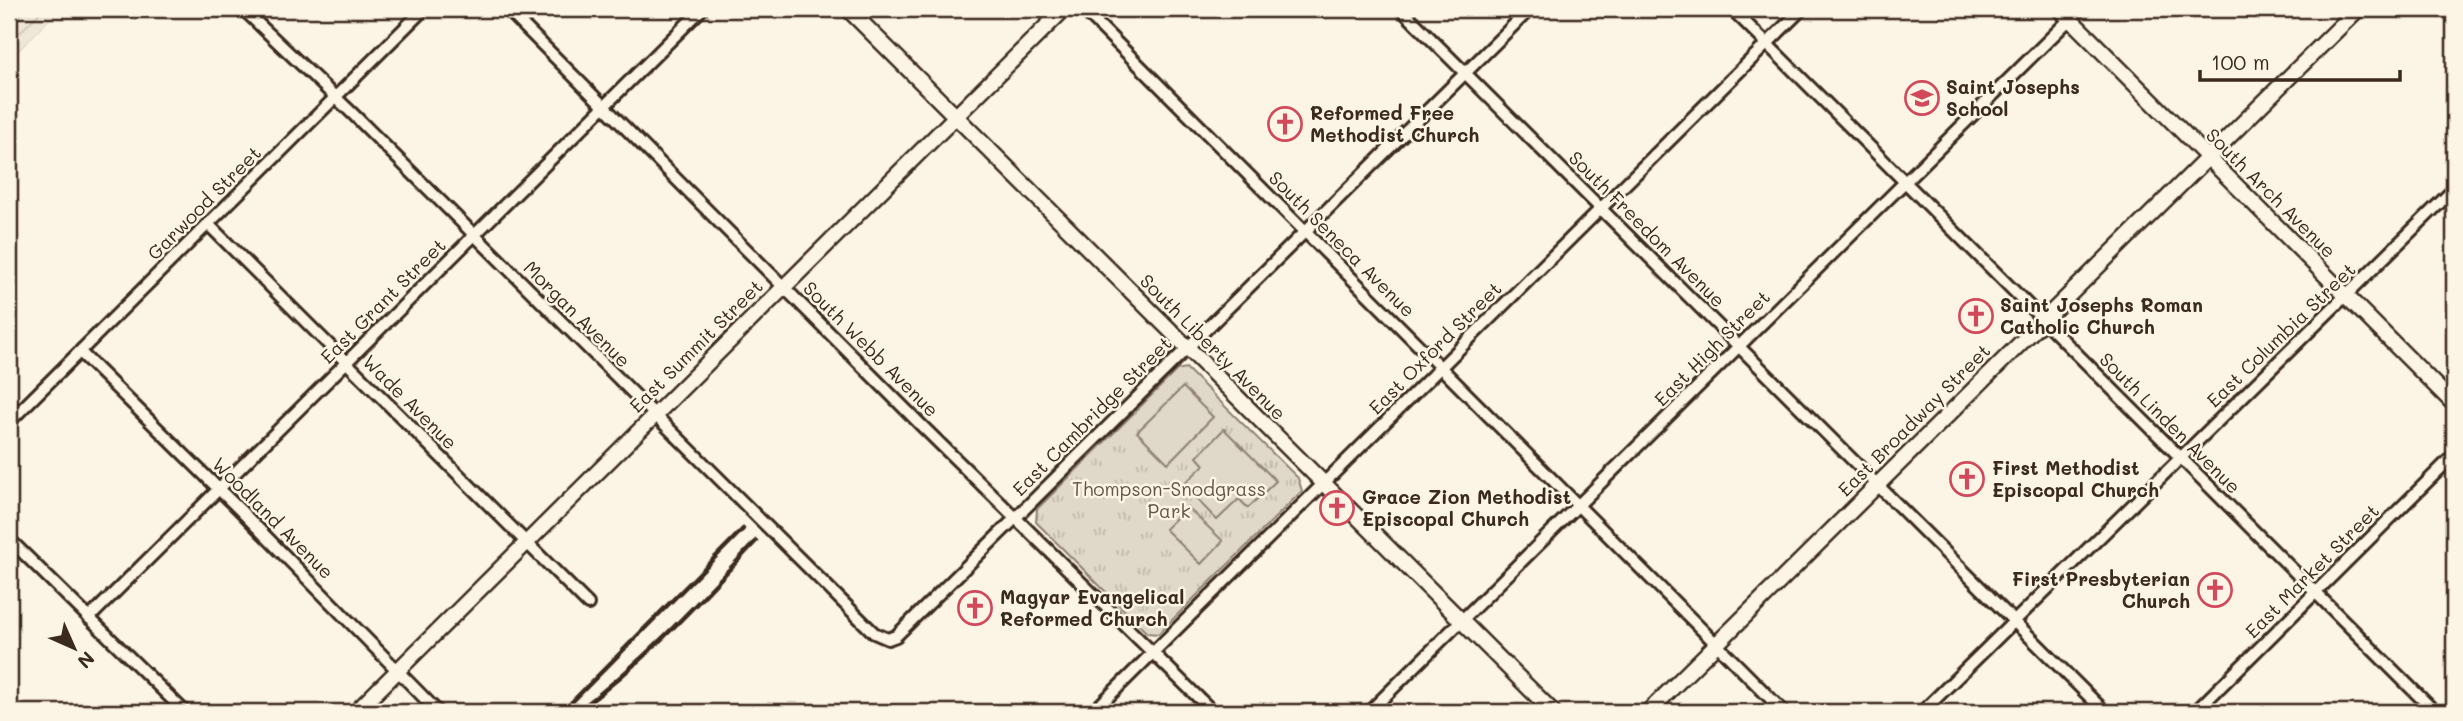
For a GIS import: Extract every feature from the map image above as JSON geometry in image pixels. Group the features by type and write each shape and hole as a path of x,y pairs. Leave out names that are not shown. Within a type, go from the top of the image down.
{"street":[{"name":"Morgan Avenue","path":"243,9 874,633 888,639"},
{"name":"Garwood Street","path":"9,422 424,9"},
{"name":"South Webb Avenue","path":"507,9 1014,517 1213,712"},
{"name":"East Grant Street","path":"89,618 702,9"},
{"name":"South Liberty Avenue","path":"848,9 1553,712"},
{"name":"East Summit Street","path":"356,712 1064,9"},
{"name":"South Seneca Avenue","path":"1083,9 1784,712"},
{"name":"South Freedom Avenue","path":"1401,9 2105,712"},
{"name":"East Cambridge Street","path":"888,639 896,636 1530,9"},
{"name":"South Linden Avenue","path":"1732,9 2435,712"},
{"name":"East Oxford Street","path":"1093,712 1802,9"},
{"name":"East Broadway Street","path":"1648,712 2358,9"},
{"name":"South Arch Avenue","path":"2070,12 2208,157 2454,404"},
{"name":"East High Street","path":"1369,712 1904,181 2070,12"},
{"name":"East Columbia Street","path":"1922,712 2454,189"},
{"name":"Wade Avenue","path":"208,224 588,604"},
{"name":"Woodland Avenue","path":"80,352 438,712"},
{"name":"East Market Street","path":"2195,712 2454,455"},
{"path":"9,539 185,712"}],"shaded area":[{"path":"9,9 60,9 9,61"}],"green space":[{"name":"Thompson-Snodgrass Park","path":"1186,368 1298,478 1302,491 1158,634 1147,633 1036,522 1037,509 1177,370"},
{"path":"1183,387 1213,417 1168,463 1137,432"},
{"path":"1224,429 1276,481 1248,508 1239,499 1217,520 1183,485 1204,465 1197,457"},
{"path":"1187,507 1223,541 1201,564 1165,529"}],"railway":[{"path":"562,712 743,529"},
{"path":"577,712 648,652 756,541"}],"place":[{"name":"Saint Josephs School","path":"1922,98"},
{"name":"Reformed Free Methodist Church","path":"1285,124"},
{"name":"Saint Josephs Roman Catholic Church","path":"1976,316"},
{"name":"First Methodist Episcopal Church","path":"1967,479"},
{"name":"Grace Zion Methodist Episcopal Church","path":"1337,508"},
{"name":"First Presbyterian Church","path":"2215,590"},
{"name":"Magyar Evangelical Reformed Church","path":"975,608"}]}
